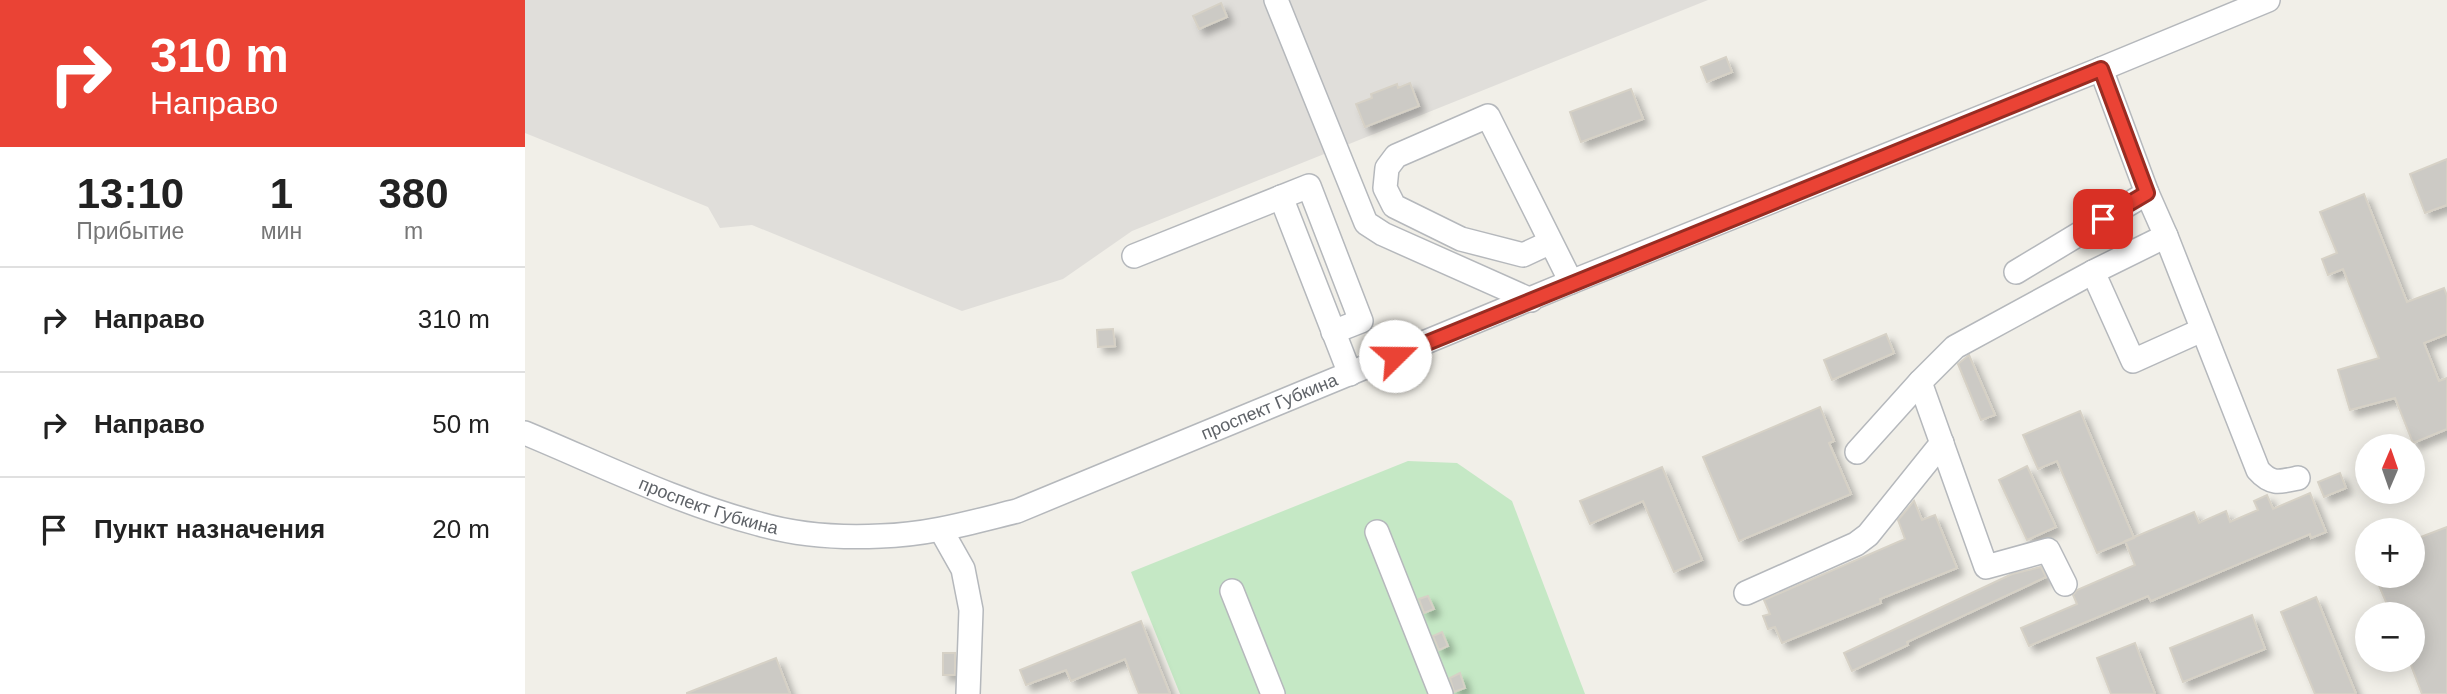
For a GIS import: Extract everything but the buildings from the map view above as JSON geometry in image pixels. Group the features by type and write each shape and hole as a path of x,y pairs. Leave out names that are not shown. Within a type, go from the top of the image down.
{"street":[{"path":"1276,0 1366,223 1383,234 1531,300"},
{"name":"проспект Губкина","path":"525,433 708,509 761,525 811,534 881,537 941,530 1017,511 1571,282 2268,0"},
{"path":"2101,69 2147,193 2258,470 2266,479 2275,483 2298,478"},
{"path":"1551,242 1523,255 1461,239 1394,206 1385,188 1387,168 1396,156 1488,116 1551,242 1571,282"},
{"path":"1134,256 1309,186 1361,321 1333,332 1350,374"},
{"path":"2016,272 2147,193"},
{"path":"1857,452 1955,347 2093,272 2166,236"},
{"path":"2093,272 2133,361 2202,330"},
{"path":"1920,382 1986,567 2048,550 2065,584"},
{"path":"1746,593 1856,544 1868,535 1942,443"},
{"path":"941,530 963,569 971,611 968,689"},
{"path":"1377,532 1441,694"},
{"path":"1232,591 1273,694"}],"shaded area":[{"path":"525,0 1708,0 1132,231 1063,279 962,311 752,225 720,228 708,207 525,133"}],"green space":[{"path":"1408,461 1457,463 1512,501 1585,694 1180,694 1131,572"}],"route":[{"path":"1395,356 1571,282 2101,69 2147,193 2103,219"}]}
